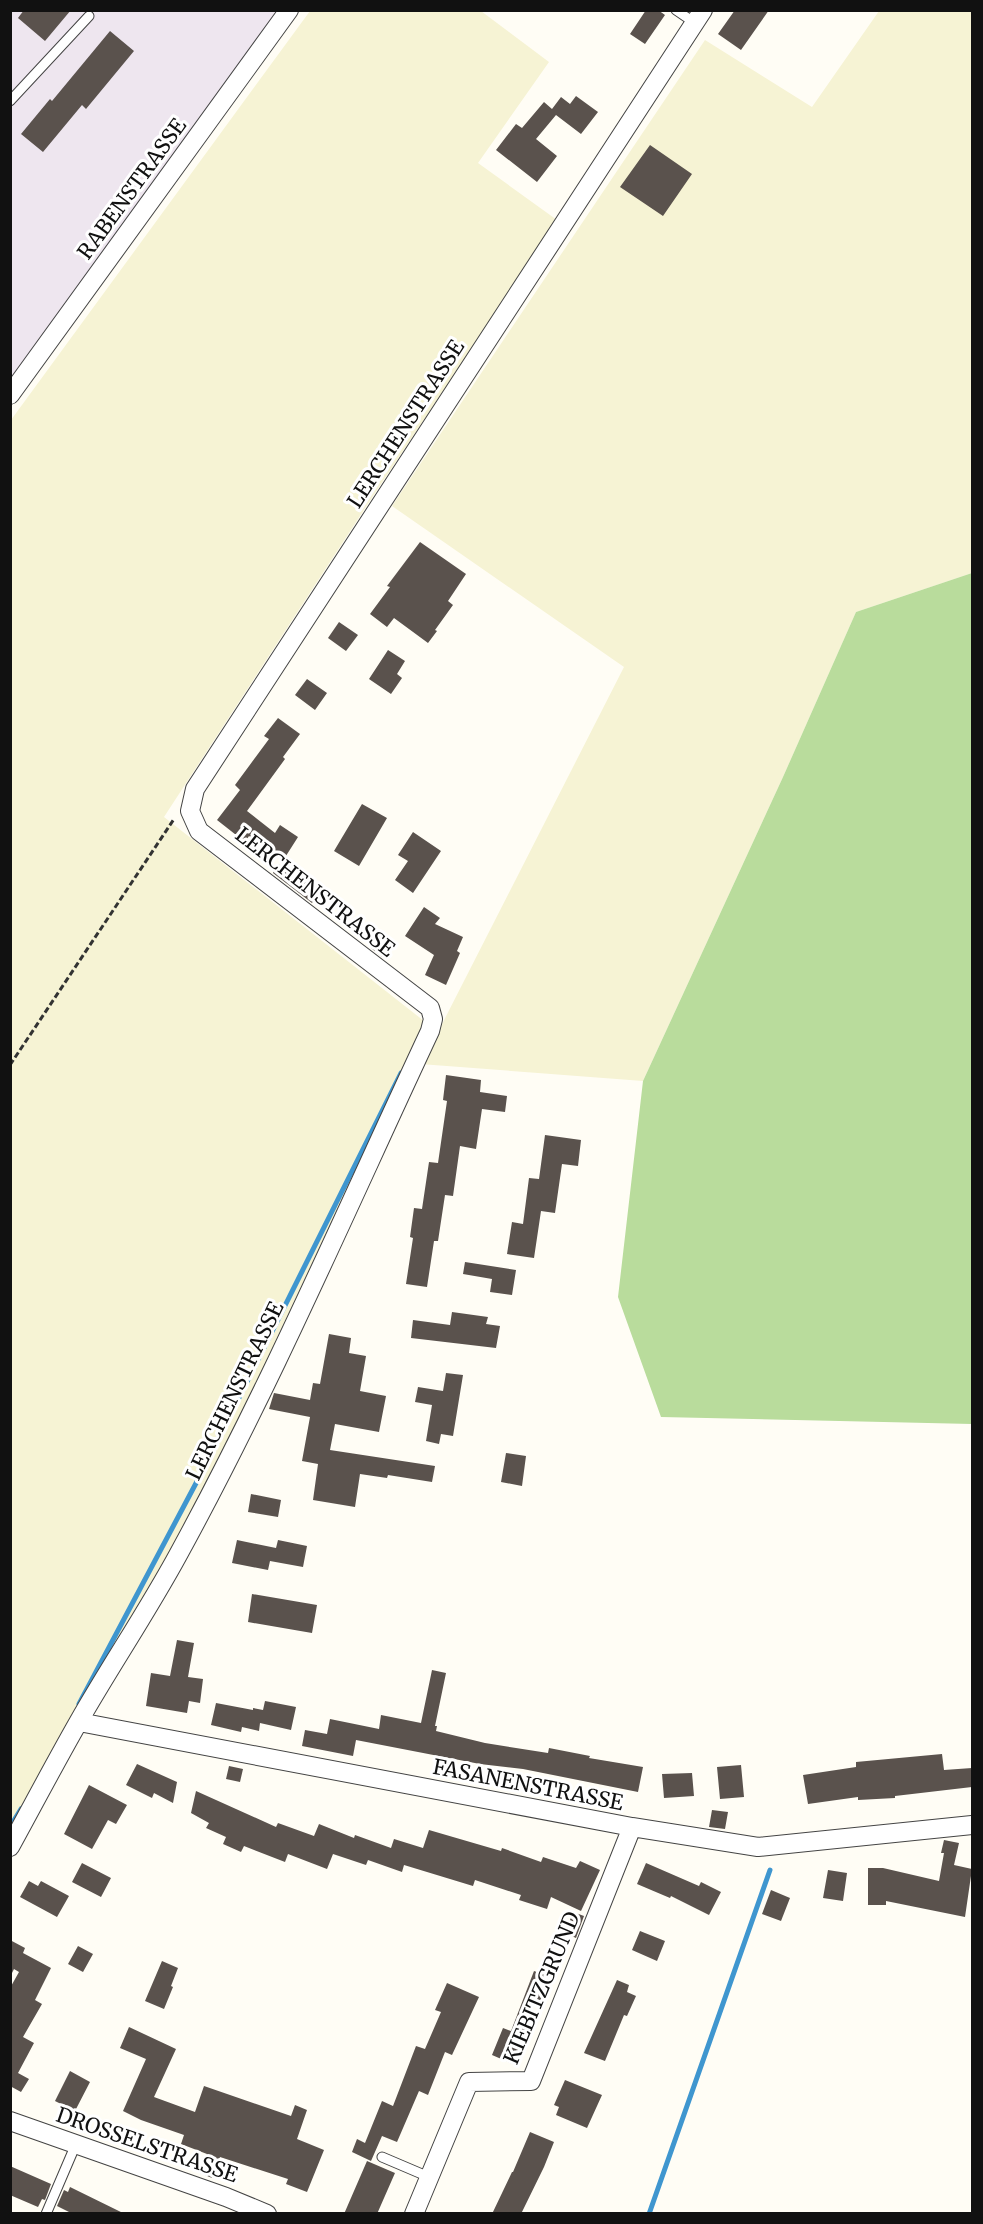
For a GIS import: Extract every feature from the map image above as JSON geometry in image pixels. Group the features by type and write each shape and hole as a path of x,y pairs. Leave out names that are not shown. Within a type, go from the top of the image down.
{"street":[{"name":"RABENSTRASSE","path":"10,395 289,10"},
{"name":"LERCHENSTRASSE","path":"10,1847 79,1722 178,1556 263,1388 430,1031 433,1018 430,1008 199,831 190,811 195,789 699,17"},
{"name":"FASANENSTRASSE","path":"79,1722 632,1827 758,1847 972,1825"},
{"name":"KIEBITZGRUND","path":"414,2214 470,2082 531,2081 632,1827"},
{"name":"DROSSELSTRASSE","path":"10,2121 237,2201 267,2214"}],"lane":[{"path":"676,10 699,17"},
{"path":"10,101 89,16"},
{"path":"45,2214 76,2144"},
{"path":"382,2157 429,2177"}],"path":[{"path":"10,1065 175,818"}],"shaded area":[{"path":"11,11 278,11 11,381"},
{"path":"310,11 481,11 549,62 478,163 557,220 375,493 164,817 438,1032 624,667 392,506 705,40 812,107 879,11 972,11 972,573 856,612 643,1081 420,1064 259,1391 11,1836 11,420"}],"green space":[{"path":"972,573 972,1424 661,1417 618,1297 643,1081 856,612"}],"building":[{"path":"24,10 71,10 45,41 18,18"},
{"path":"646,10 658,10 665,15 645,44 630,34"},
{"path":"735,10 769,10 741,50 718,34"},
{"path":"110,31 134,51 86,109 82,105 43,152 21,134 50,99 52,101"},
{"path":"576,96 598,112 581,134 556,115 536,139 557,156 537,182 496,150 516,124 522,128 544,102 552,109 561,97 570,104"},
{"path":"650,145 692,174 663,216 620,187"},
{"path":"420,542 466,574 448,601 453,605 428,643 394,618 387,627 370,614 390,587 387,586"},
{"path":"339,622 358,635 346,651 328,638"},
{"path":"388,650 405,661 397,674 402,678 391,694 369,679"},
{"path":"307,679 327,693 315,710 295,695"},
{"path":"278,718 300,734 283,757 285,759 247,811 275,833 280,825 298,837 284,859 249,836 245,842 217,820 240,790 235,785 269,739 264,736"},
{"path":"362,804 387,818 359,866 334,851"},
{"path":"413,832 441,851 413,893 395,880 408,861 398,855"},
{"path":"278,864 323,893 318,902 314,900 312,903 273,873"},
{"path":"424,907 440,918 435,924 463,937 457,951 460,953 446,985 425,975 434,955 405,936"},
{"path":"380,934 392,942 382,957 371,948"},
{"path":"446,1075 481,1080 480,1092 507,1096 505,1112 482,1109 476,1149 460,1146 453,1196 445,1195 438,1241 434,1241 427,1287 406,1284 413,1238 410,1237 414,1208 422,1209 429,1162 438,1163 447,1101 443,1100"},
{"path":"545,1135 581,1140 578,1166 562,1164 555,1213 541,1211 534,1258 507,1254 512,1222 523,1224 529,1178 539,1179"},
{"path":"465,1262 516,1270 512,1295 490,1292 492,1279 463,1274"},
{"path":"452,1312 488,1317 486,1324 500,1326 496,1348 411,1338 413,1320 450,1325"},
{"path":"329,1334 351,1338 349,1353 366,1356 360,1391 386,1396 379,1432 335,1424 330,1450 435,1466 432,1482 388,1475 387,1478 360,1474 355,1507 313,1500 318,1464 302,1461 310,1417 269,1409 274,1393 310,1400 313,1383 320,1384"},
{"path":"446,1373 463,1375 453,1436 441,1434 439,1444 426,1441 432,1405 415,1402 418,1387 443,1391"},
{"path":"506,1453 526,1456 522,1486 501,1482"},
{"path":"251,1494 281,1500 278,1517 248,1512"},
{"path":"237,1540 276,1548 278,1540 307,1546 303,1567 270,1561 268,1570 232,1563"},
{"path":"252,1594 317,1605 312,1633 248,1622"},
{"path":"177,1640 194,1643 188,1677 203,1679 200,1703 189,1701 187,1713 146,1706 151,1673 170,1676"},
{"path":"432,1670 446,1673 435,1726 437,1726 436,1731 485,1743 548,1753 549,1748 590,1756 589,1758 643,1767 638,1792 356,1740 353,1756 302,1746 305,1730 327,1734 330,1719 379,1729 381,1715 421,1723"},
{"path":"265,1701 296,1707 291,1730 260,1723 259,1731 242,1727 241,1732 211,1725 216,1703 263,1710"},
{"path":"942,1754 944,1770 972,1768 972,1787 895,1796 895,1798 858,1800 858,1797 808,1804 803,1775 856,1767 856,1762"},
{"path":"137,1764 177,1782 173,1803 154,1793 152,1798 126,1785"},
{"path":"741,1765 744,1797 720,1799 717,1767"},
{"path":"229,1766 243,1769 240,1782 226,1779"},
{"path":"692,1773 694,1796 664,1798 662,1774"},
{"path":"89,1785 127,1805 116,1824 108,1820 92,1849 64,1834"},
{"path":"196,1791 276,1827 278,1823 314,1836 319,1824 354,1838 355,1835 391,1848 394,1839 423,1848 429,1830 501,1851 502,1848 541,1862 543,1857 576,1868 580,1861 600,1870 581,1911 551,1897 547,1909 519,1900 521,1895 475,1880 473,1886 404,1865 402,1872 368,1860 366,1865 333,1854 327,1869 288,1854 285,1862 244,1846 241,1852 223,1844 226,1837 206,1828 209,1823 191,1813"},
{"path":"712,1810 728,1812 725,1829 709,1827"},
{"path":"944,1840 959,1843 954,1865 972,1869 965,1917 886,1901 886,1905 868,1905 868,1868 883,1868 939,1881"},
{"path":"82,1863 111,1878 101,1897 72,1882"},
{"path":"646,1863 699,1886 701,1882 721,1892 709,1915 671,1896 670,1898 637,1884"},
{"path":"828,1870 847,1873 843,1901 823,1898"},
{"path":"29,1881 38,1886 41,1881 69,1896 57,1917 20,1897"},
{"path":"771,1890 790,1898 781,1921 762,1914"},
{"path":"573,1912 584,1916 576,1938 565,1933"},
{"path":"640,1931 665,1941 657,1961 632,1950"},
{"path":"10,1940 25,1948 23,1953 51,1968 35,2000 42,2004 23,2037 34,2043 18,2073 29,2079 21,2092 10,2086 10,1988 19,1972 14,1969 10,1977"},
{"path":"78,1946 93,1954 83,1972 68,1964"},
{"path":"162,1961 178,1968 164,2009 145,2001"},
{"path":"534,1971 553,1978 543,2004 535,2001 523,2036 526,2037 515,2065 492,2055 503,2028 511,2031"},
{"path":"617,1980 629,1985 627,1992 636,1996 627,2016 624,2015 605,2061 584,2053"},
{"path":"447,1983 479,1997 452,2055 445,2052 428,2095 419,2091 397,2142 382,2136 371,2161 352,2152 357,2139 365,2143 382,2101 393,2106 416,2046 425,2049 441,2012 435,2010"},
{"path":"129,2027 176,2049 154,2097 195,2112 204,2086 291,2116 295,2105 307,2110 297,2139 324,2150 307,2192 286,2184 288,2179 220,2157 212,2178 200,2173 207,2154 181,2144 184,2135 123,2111 146,2059 120,2048"},
{"path":"70,2071 90,2082 75,2111 55,2101"},
{"path":"565,2080 602,2095 587,2128 556,2115 559,2107 554,2105"},
{"path":"530,2132 554,2142 544,2167 521,2214 492,2214 513,2172"},
{"path":"367,2161 395,2173 377,2214 344,2214"},
{"path":"10,2166 51,2184 45,2200 42,2199 38,2207 10,2195"},
{"path":"70,2187 125,2214 73,2214 57,2206 64,2190 68,2192"}],"waterway":[{"path":"79,1704 203,1470 401,1073"},
{"path":"10,1827 21,1809"},
{"path":"649,2214 770,1870"}]}
